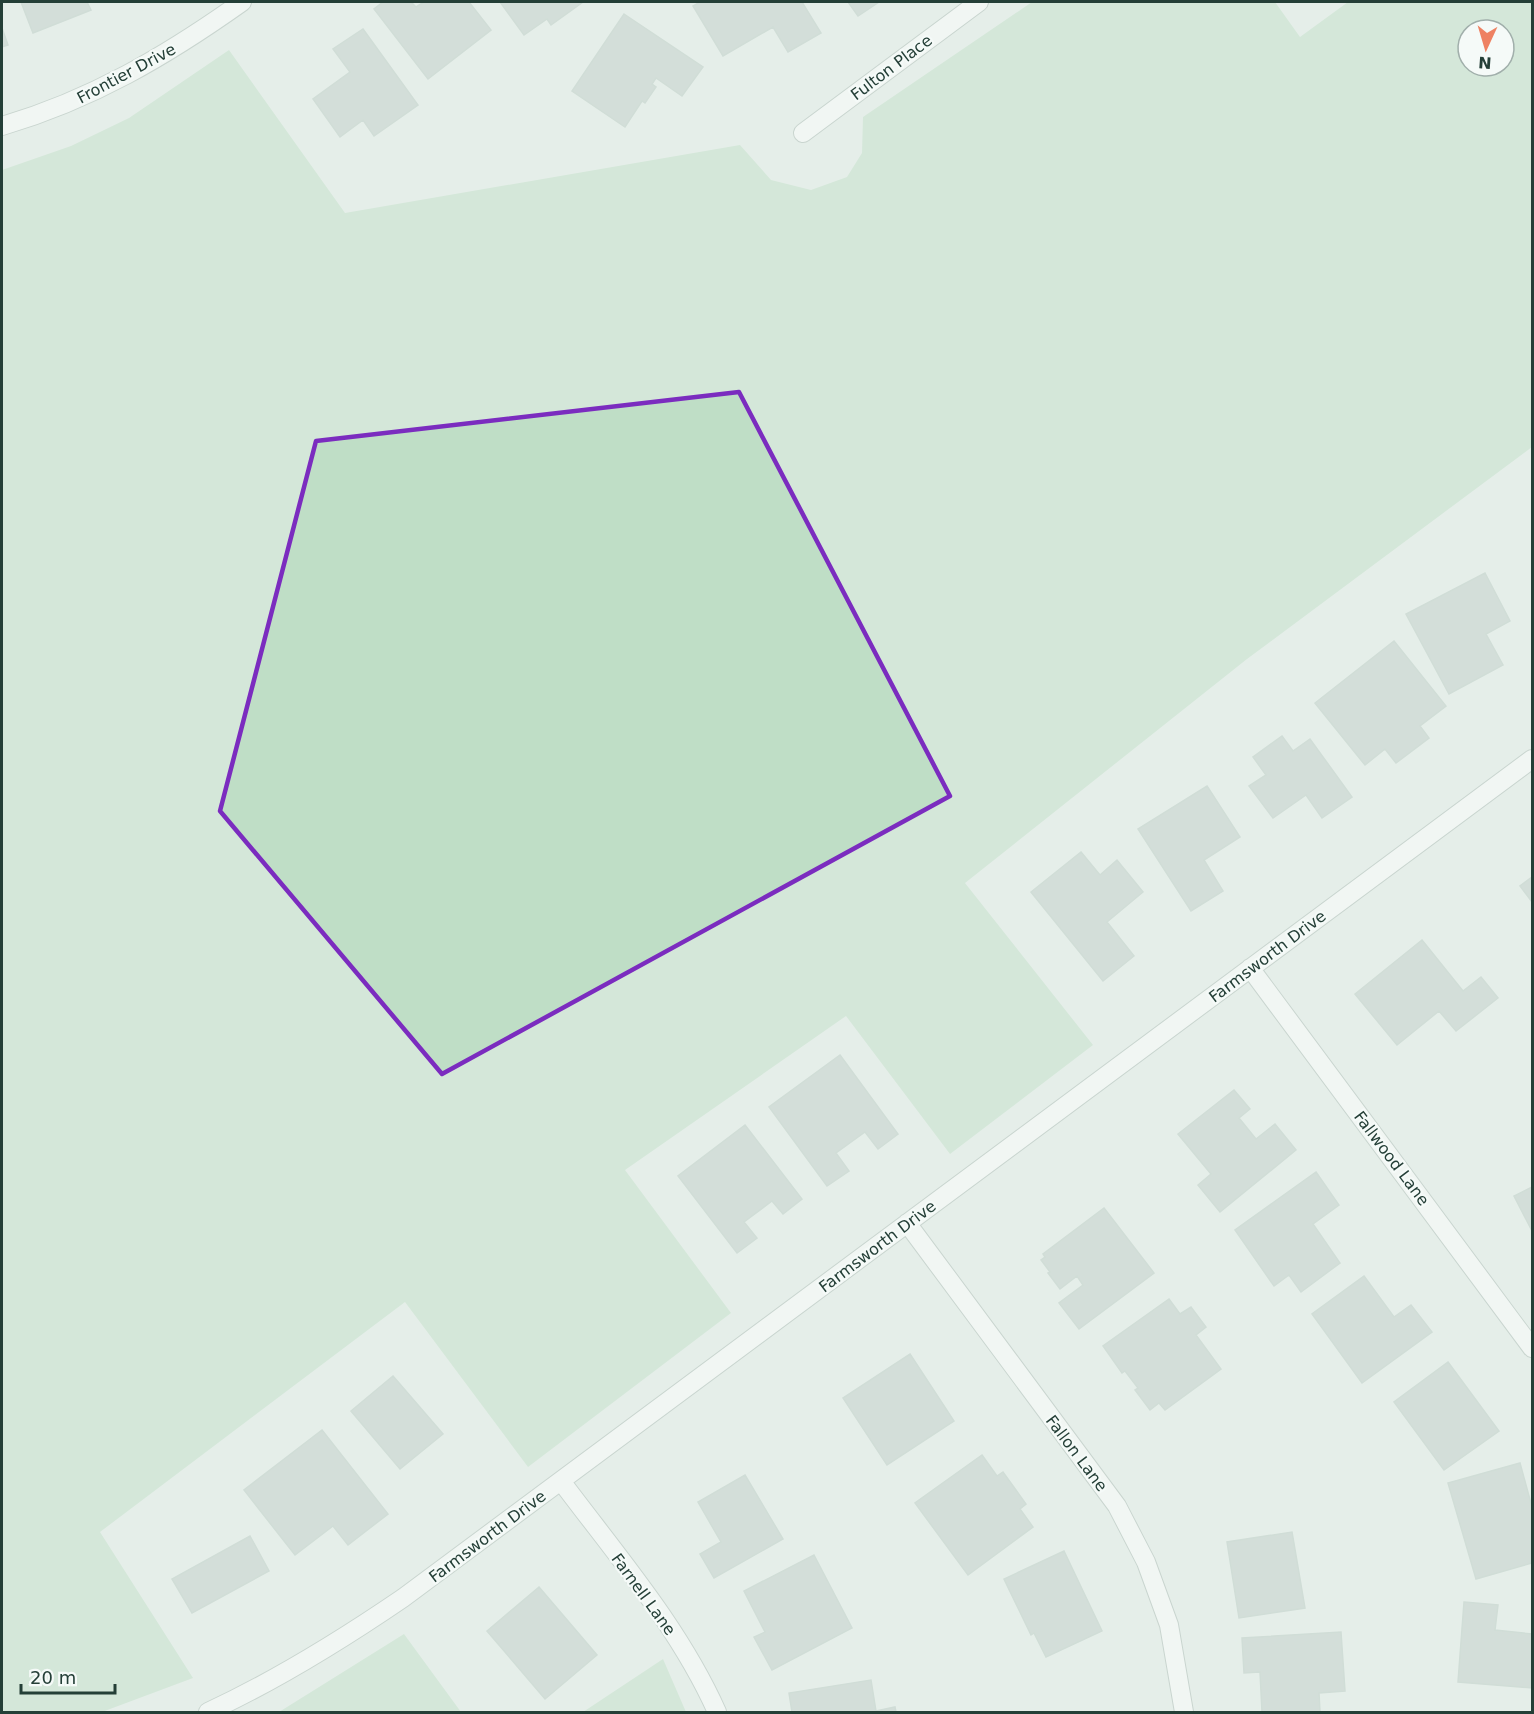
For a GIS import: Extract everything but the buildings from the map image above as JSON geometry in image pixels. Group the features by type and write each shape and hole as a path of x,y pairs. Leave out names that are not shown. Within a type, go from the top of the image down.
{"street":[{"name":"Frontier Drive","path":"2,126 69,104 110,85 203,30 242,2"},
{"name":"Fulton Place","path":"803,133 979,2"},
{"name":"Farmsworth Drive","path":"208,1713 280,1677 352,1633 403,1598 1533,759"},
{"name":"Fallwood Lane","path":"1250,968 1533,1348"},
{"name":"Fallon Lane","path":"907,1223 1117,1506 1146,1562 1169,1625 1184,1713"},
{"name":"Farnell Lane","path":"561,1481 669,1626 689,1656 717,1713"}],"highlighted area":[{"path":"739,392 950,796 442,1074 220,811 316,441"}],"green space":[{"path":"1032,2 1275,2 1300,37 1348,2 1532,2 1532,447 1247,659 965,883 1093,1045 950,1154 846,1016 625,1170 731,1313 528,1467 405,1302 100,1532 193,1678 102,1712 2,1712 2,170 71,146 129,118 229,50 345,213 740,145 771,180 811,190 847,177 862,153 863,117"},
{"path":"404,1634 461,1712 279,1712"},
{"path":"663,1659 686,1712 583,1712"}]}
